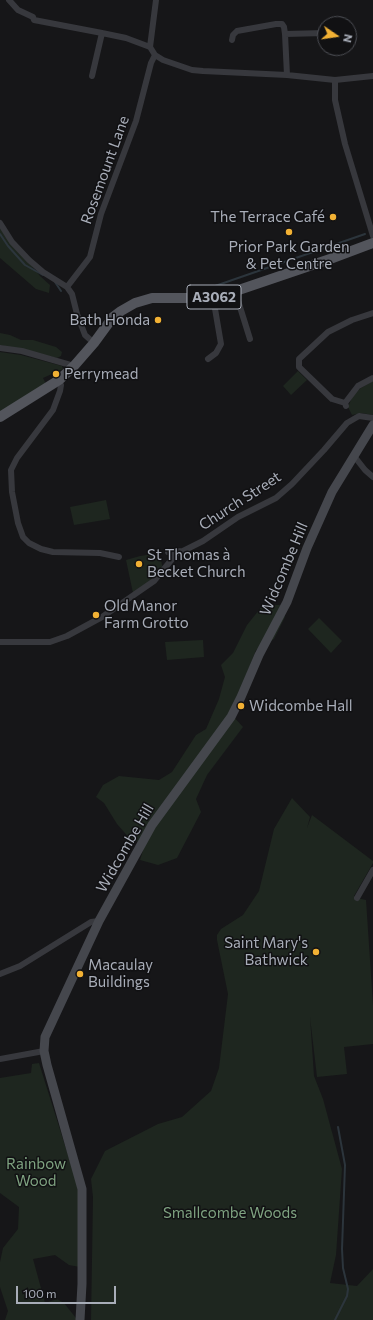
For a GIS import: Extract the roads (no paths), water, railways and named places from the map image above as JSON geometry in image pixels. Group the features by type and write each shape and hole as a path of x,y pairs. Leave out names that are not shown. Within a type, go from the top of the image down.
{"main road":[{"name":"A3062","path":"0,417 58,380 74,366 94,343 113,317 135,302 152,298 213,297 330,259 373,243"}],"street":[{"path":"9,0 18,10 32,17 34,20 126,38 150,47 155,55 163,60 192,70 287,75 336,80 373,76"},
{"path":"150,47 156,0"},
{"path":"232,40 233,35 237,32 282,24 285,34 287,75"},
{"path":"92,76 102,33"},
{"path":"285,34 317,33"},
{"name":"Rosemount Lane","path":"67,287 90,257 101,214 136,121 148,74 155,55"},
{"path":"336,80 335,100 345,144 373,236"},
{"path":"0,224 12,242 29,260 43,272 67,287 72,294 77,314 85,335 94,343"},
{"path":"235,291 250,339"},
{"path":"208,359 216,353 221,344 213,297"},
{"path":"373,313 345,323 328,332 299,359 299,367 332,399 345,405 358,386 373,378"},
{"path":"0,348 22,351 74,366"},
{"path":"58,380 61,385 60,391 52,410 17,458 11,470 12,492 18,523 23,537 29,543 41,549 53,552 100,553 119,557"},
{"name":"Church Street","path":"168,552 178,552 203,541 238,517 276,498 292,484 347,423 359,416 373,418"},
{"name":"Widcombe Hill","path":"80,1320 82,1284 82,1189 44,1051 47,1033 99,921 152,826 166,804 202,758 231,717 242,697 260,655 285,607 307,548 332,492 373,425"},
{"path":"354,456 365,470 373,477"},
{"path":"0,642 50,642 68,636 102,617 154,581 178,552"},
{"path":"357,898 373,870"},
{"path":"0,974 20,966 34,958 91,922 99,921"},
{"path":"0,1059 44,1051"}],"waterway":[{"path":"0,234 8,246 25,265 43,275"},
{"path":"215,286 365,234"},
{"path":"55,282 61,291"},
{"path":"335,1320 347,1296 348,1289 343,1268 342,1249 345,1165 338,1127"}],"place":[{"name":"The Terrace Café","path":"333,217"},
{"name":"Prior Park Garden & Pet Centre","path":"289,232"},
{"name":"Bath Honda","path":"158,320"},
{"name":"Perrymead","path":"56,374"},
{"name":"St Thomas à Becket Church","path":"139,564"},
{"name":"Old Manor Farm Grotto","path":"96,615"},
{"name":"Widcombe Hall","path":"241,706"},
{"name":"Saint Mary's Bathwick","path":"316,952"},
{"name":"Macaulay Buildings","path":"80,974"}],"park label":[{"name":"Rainbow Wood","path":"36,1172"},
{"name":"Smallcombe Woods","path":"230,1213"}]}
